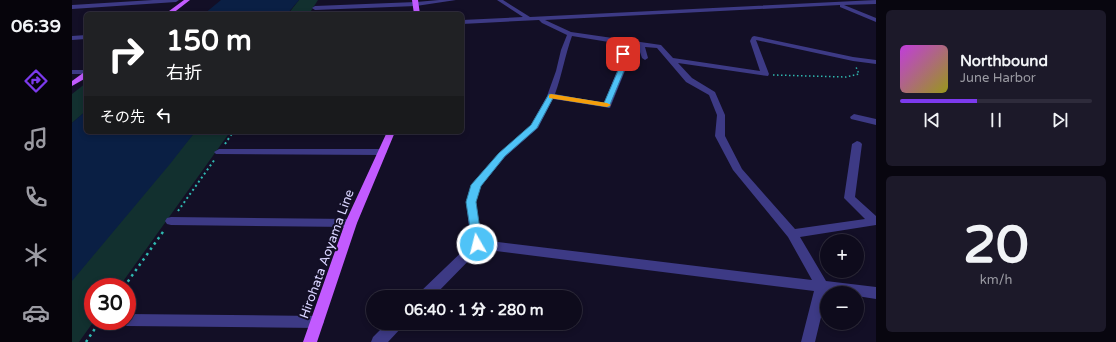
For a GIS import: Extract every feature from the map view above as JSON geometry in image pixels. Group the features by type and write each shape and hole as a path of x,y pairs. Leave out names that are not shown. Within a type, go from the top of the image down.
{"main road":[{"path":"171,12 187,0"},
{"path":"72,84 84,75"},
{"name":"Hirohata Aoyama Line","path":"310,342 351,223 390,134"}],"street":[{"path":"72,6 81,0"},
{"path":"72,6 176,0"},
{"path":"315,8 453,0"},
{"path":"500,0 529,19"},
{"path":"818,0 830,4"},
{"path":"851,0 859,3"},
{"path":"464,22 876,2"},
{"path":"838,4 876,20"},
{"path":"540,18 544,22 570,34 641,45 659,46 673,60 689,80 712,94 721,114 720,136 738,170 792,234 822,286"},
{"path":"477,244 471,202 476,185 502,155 535,126 551,96 560,71 564,50 570,34"},
{"path":"72,38 84,37"},
{"path":"673,60 765,74 753,41 754,38 875,63"},
{"path":"551,96 606,106 623,66 624,42"},
{"path":"641,45 645,58"},
{"path":"72,72 84,73"},
{"path":"854,117 876,122"},
{"path":"857,144 849,198 876,221"},
{"path":"219,152 382,152"},
{"path":"171,221 351,223"},
{"path":"792,234 876,221"},
{"path":"477,244 822,286"},
{"path":"431,290 477,244"},
{"path":"864,291 876,293"},
{"path":"808,342 820,294"},
{"path":"136,320 317,322"},
{"path":"378,342 390,330"}],"path":[{"path":"765,74 846,78 859,74 854,58"},
{"path":"130,278 232,134"},
{"path":"86,342 94,330"}],"green space":[{"path":"299,0 318,0 310,12 290,12"},
{"path":"84,85 84,113 72,123 72,94"},
{"path":"193,134 229,134 125,278 84,278 84,330 88,330 79,342 72,342 72,280"}],"water":[{"path":"221,0 299,0 289,12 206,12"},
{"path":"84,113 84,134 193,134 72,281 72,123"}],"slow traffic":[{"path":"551,96 607,105"}],"route":[{"path":"477,244 471,202 476,185 502,155 535,126 551,96 606,106 623,66 623,54"}]}
